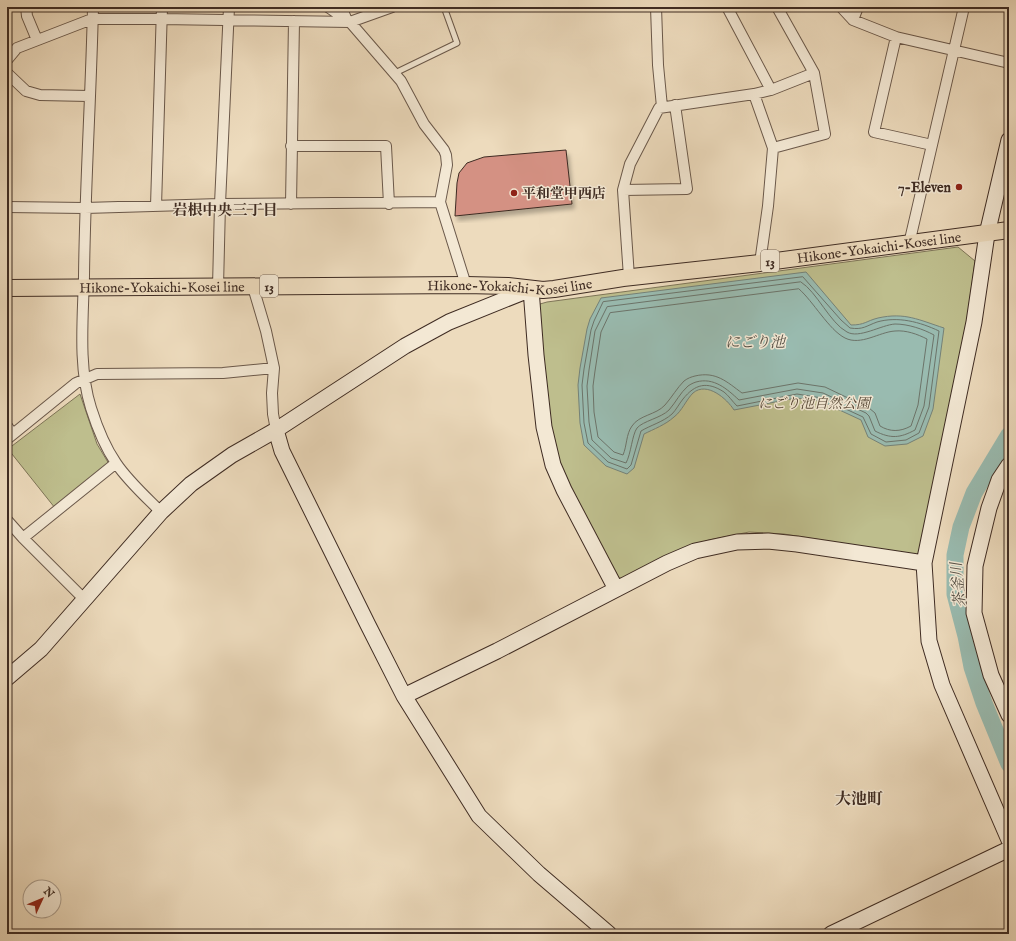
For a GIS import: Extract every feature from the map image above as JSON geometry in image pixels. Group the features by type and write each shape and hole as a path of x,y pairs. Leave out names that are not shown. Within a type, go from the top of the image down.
{"main road":[{"name":"Hikone-Yokaichi-Kosei line","path":"7,288 466,285 554,289 629,277 909,244 1009,230"}],"street":[{"path":"26,7 27,16 37,40"},
{"path":"93,7 85,208 82,348 86,379 91,407 99,429 116,464 136,488 161,512"},
{"path":"156,206 162,7"},
{"path":"218,287 220,204 229,7"},
{"path":"328,7 350,22 402,81 424,124 446,154 447,165 440,202 466,285"},
{"path":"7,60 17,48 92,19 350,22 392,7"},
{"path":"656,7 658,65 662,107"},
{"path":"727,7 771,90"},
{"path":"773,148 825,134 814,73 777,7"},
{"path":"841,7 853,20 896,37 1009,63"},
{"path":"853,20 858,7"},
{"path":"909,244 964,7"},
{"path":"291,204 294,21"},
{"path":"896,37 874,132 932,145"},
{"path":"7,73 26,91 40,95 89,96"},
{"path":"629,277 623,190 630,164 659,108 754,94 771,90 814,73"},
{"path":"754,94 773,148 768,206 760,262"},
{"path":"623,190 687,189 675,105"},
{"path":"1009,140 986,234 974,322 924,563 929,642 942,685 1009,840"},
{"path":"291,146 386,146 388,204"},
{"path":"7,207 85,208 220,204 388,204 440,202"},
{"path":"253,287 266,331 274,368 273,407 276,430 282,451 404,696 479,816 539,874 608,934"},
{"path":"7,678 42,649 161,512 191,484 232,455 276,430 411,343 450,322 530,289 544,426 553,464 564,490 616,588"},
{"path":"9,433 76,383 97,374 223,373 274,368"},
{"path":"23,538 116,464"},
{"path":"1009,465 999,480 989,508 975,566 974,613 991,675 1009,715"},
{"path":"7,520 85,600"},
{"path":"404,696 497,651 616,588 696,550 737,542 768,541 924,563"},
{"path":"831,934 1009,849"}],"lane":[{"path":"344,7 350,22"},
{"path":"395,73 457,43 444,7"}],"green space":[{"name":"にごり池自然公園","path":"958,247 975,261 964,342 919,554 914,555 784,534 749,532 709,540 684,548 624,578 616,578 561,471 554,451 537,309 540,304"},
{"path":"80,394 97,444 109,464 55,508 8,449"}],"water":[{"name":"にごり池","path":"806,272 851,325 863,324 888,316 904,316 944,328 933,409 923,436 907,444 885,446 868,437 861,420 820,401 796,398 734,410 722,397 710,390 704,389 693,393 677,415 671,420 644,434 634,468 627,474 606,466 584,445 580,423 578,385 587,329 590,319 601,298"}],"building":[{"name":"平和堂甲西店","path":"566,150 572,204 455,216 459,173 467,163 484,157"}],"waterway":[{"name":"茶釜川","path":"1009,435 974,493 961,527 955,555 955,594 972,667 984,703 1009,764"}],"place":[{"name":"7-Eleven","path":"959,187"},
{"name":"平和堂甲西店","path":"514,193"}],"district":[{"name":"岩根中央三丁目","path":"225,210"},
{"name":"大池町","path":"859,798"}]}
